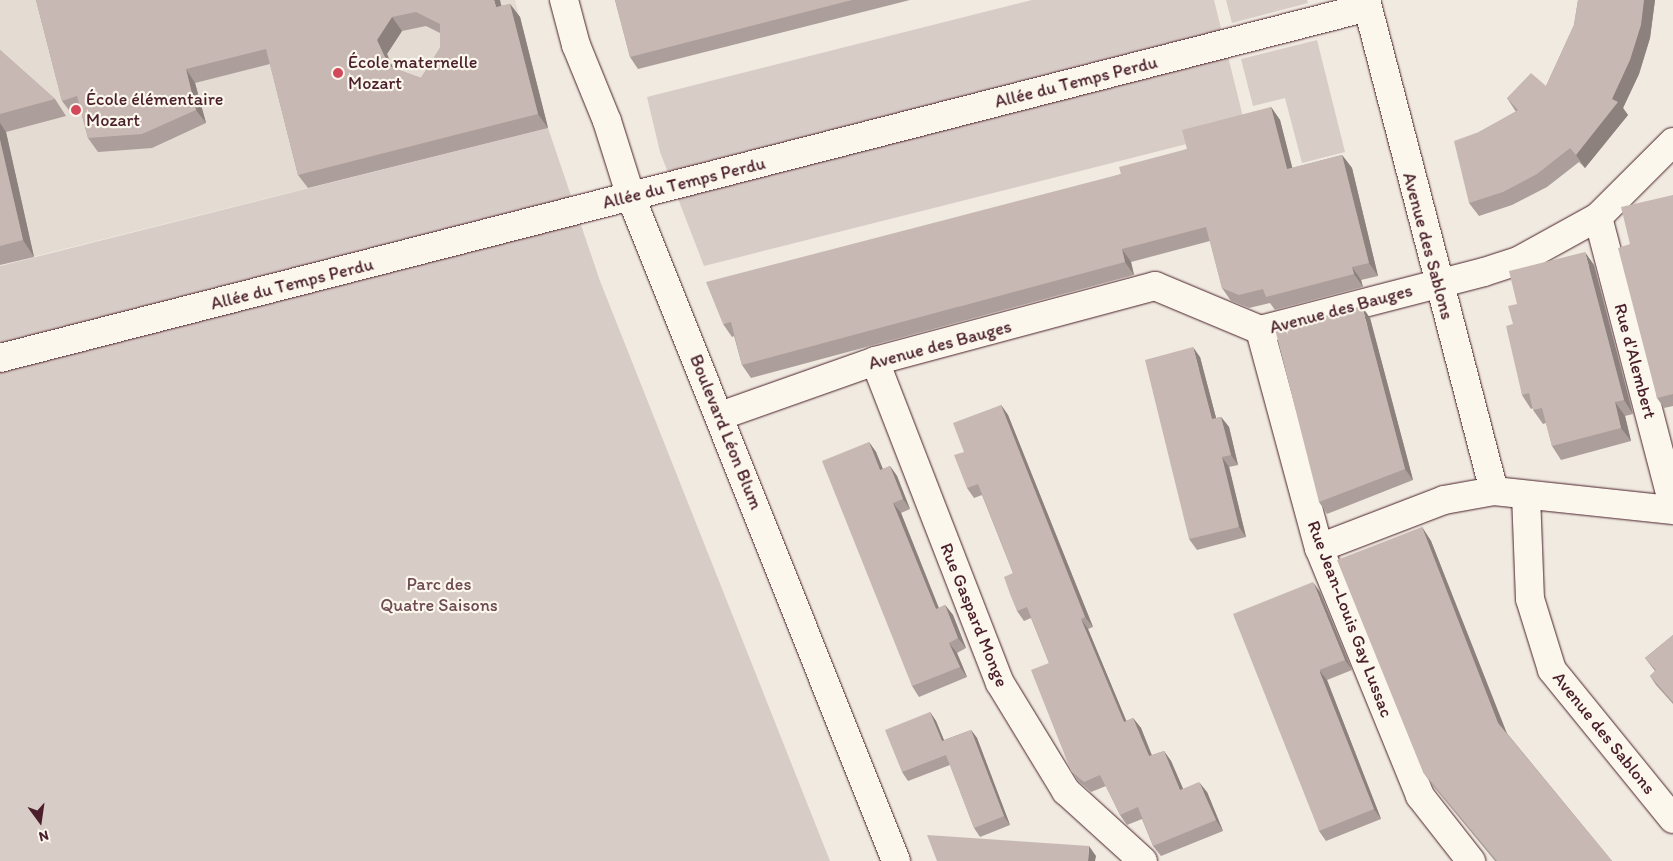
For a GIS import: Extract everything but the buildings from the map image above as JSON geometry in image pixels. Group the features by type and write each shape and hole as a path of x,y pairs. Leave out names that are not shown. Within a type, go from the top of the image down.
{"street":[{"name":"Boulevard Léon Blum","path":"564,0 576,45 607,121 631,197 896,861"},
{"name":"Allée du Temps Perdu","path":"0,358 631,197 1367,3"},
{"name":"Avenue des Sablons","path":"1367,3 1438,283 1494,491"},
{"name":"Avenue des Bauges","path":"720,416 875,362 1155,286 1260,330 1484,272 1520,260 1598,216 1673,142"},
{"name":"Rue d'Alembert","path":"1598,216 1673,505"},
{"name":"Rue Jean-Louis Gay Lussac","path":"1260,330 1319,548 1420,796 1471,861"},
{"name":"Rue Gaspard Monge","path":"875,362 1000,683 1066,791 1143,861"},
{"path":"1319,548 1444,500 1494,491 1526,496 1673,510"},
{"name":"Avenue des Sablons","path":"1526,496 1530,599 1552,670 1673,819"}],"shaded area":[{"name":"École maternelle Mozart","path":"0,0 515,0 548,128 0,265"}],"green space":[{"path":"1032,0 1214,0 1246,129 704,266 660,152 647,97"},
{"path":"1226,0 1307,0 1308,3 1232,23"},
{"path":"1317,40 1345,152 1302,163 1285,98 1253,106 1241,59"},
{"name":"Parc des Quatre Saisons","path":"548,128 600,281 830,861 0,861 0,266"}],"place":[{"name":"École maternelle Mozart","path":"338,73"},
{"name":"École élémentaire Mozart","path":"76,110"}]}
